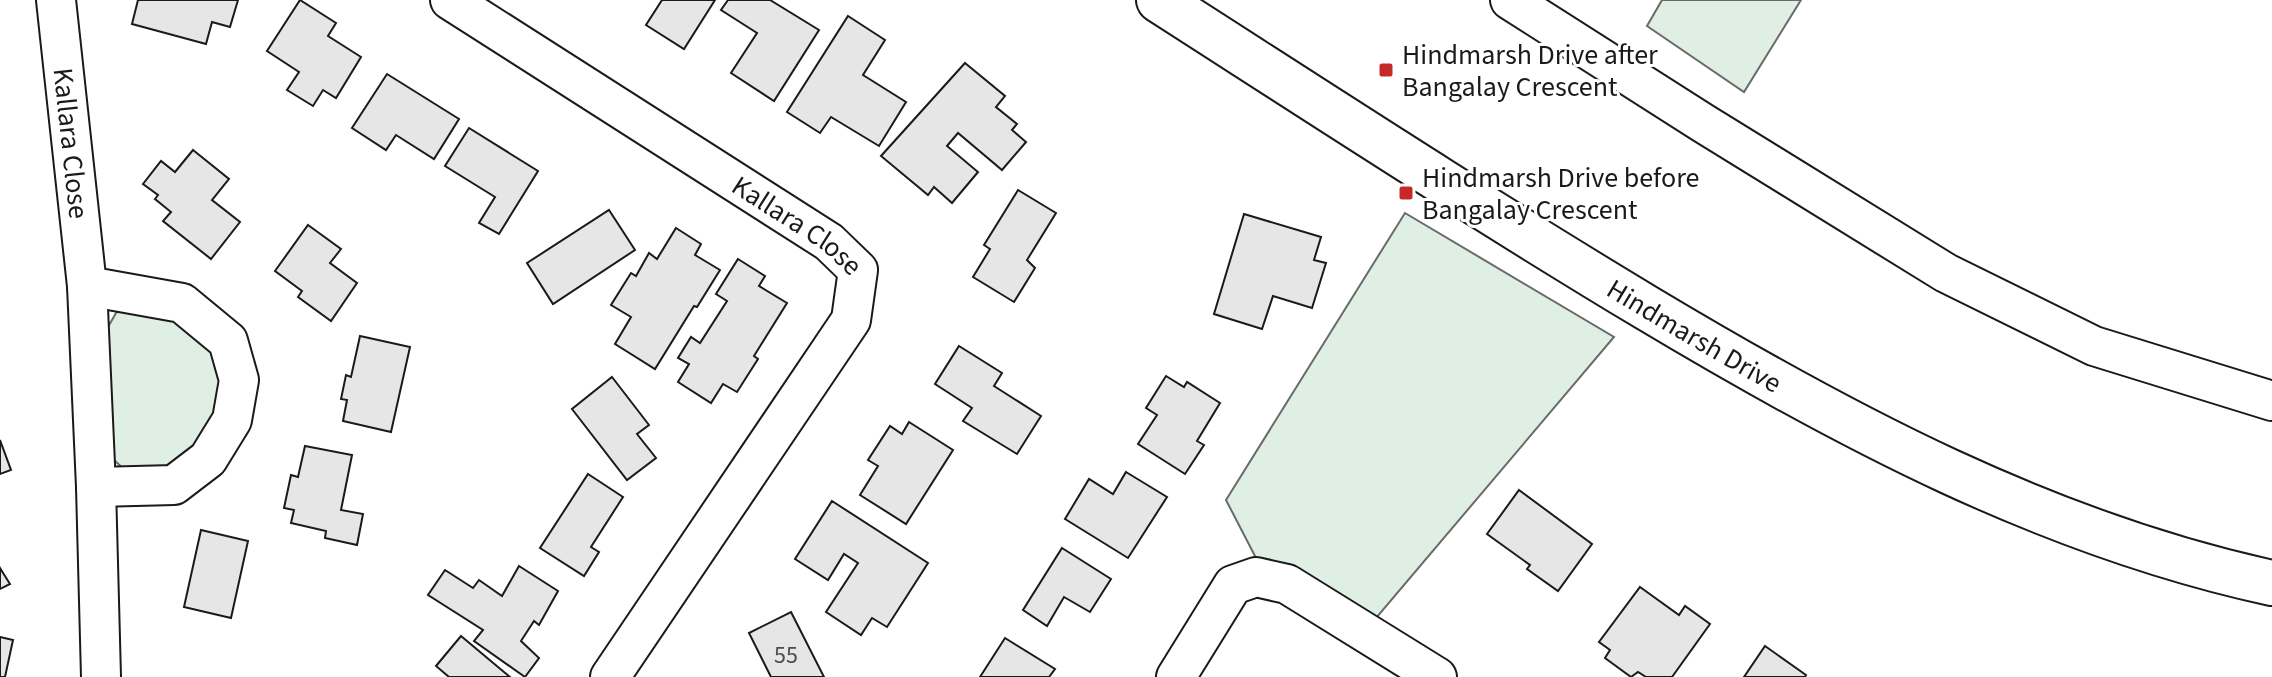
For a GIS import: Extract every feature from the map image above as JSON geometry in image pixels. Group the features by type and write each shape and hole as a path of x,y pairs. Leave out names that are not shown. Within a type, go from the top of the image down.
{"main road":[{"name":"Hindmarsh Drive","path":"1159,0 1529,237 1767,380 1905,452 2052,517 2203,568 2272,583"}],"street":[{"name":"Kallara Close","path":"56,0 87,286 101,677"},
{"name":"Kallara Close","path":"450,0 829,242 858,270 851,320 610,677"},
{"path":"1510,0 1946,273 2094,346 2272,401"},
{"path":"87,286 182,303 228,341 239,380 232,420 208,459 174,485 96,487"},
{"path":"1176,677 1233,585 1256,577 1287,584 1437,677"}],"green space":[{"path":"1662,0 1801,0 1744,92 1647,26"},
{"path":"1405,213 1614,337 1371,624 1256,558 1226,500"},
{"path":"129,305 192,324 222,368 224,415 169,474 127,472 113,459 104,334 116,313"}],"building":[{"path":"138,0 238,0 230,27 212,22 206,44 132,24"},
{"path":"300,0 336,23 328,36 361,57 336,98 323,90 313,106 287,90 299,72 267,51"},
{"path":"662,0 715,0 684,49 646,25"},
{"path":"728,0 770,0 819,30 774,101 731,73 757,33 721,10"},
{"path":"848,16 885,40 863,75 906,102 879,146 831,117 820,133 787,112"},
{"path":"965,63 1005,96 996,107 1017,124 1012,130 1026,142 1002,170 958,133 947,146 978,172 952,203 934,187 928,195 881,156"},
{"path":"387,74 459,119 434,159 396,135 386,150 352,128"},
{"path":"469,128 538,171 499,234 479,223 495,197 445,166"},
{"path":"193,150 229,179 212,200 240,222 211,259 163,221 171,212 155,199 158,195 143,184 161,161 175,172"},
{"path":"1018,190 1056,213 1027,260 1035,268 1014,302 973,277 990,249 984,245"},
{"path":"609,210 635,250 553,304 527,263"},
{"path":"1244,214 1321,237 1314,260 1326,263 1312,308 1273,296 1262,329 1214,314"},
{"path":"308,225 341,249 330,263 357,283 331,321 298,297 302,291 275,271"},
{"path":"676,228 701,244 695,255 720,270 655,369 615,344 631,317 611,305 631,273 636,276 649,253 657,259"},
{"path":"738,259 765,276 759,286 787,303 754,356 758,359 737,392 723,384 711,403 678,382 689,364 678,358 691,337 700,343 727,301 716,294"},
{"path":"360,336 410,347 391,432 343,421 347,400 341,399 346,375 351,377"},
{"path":"959,346 1002,373 994,386 1041,416 1017,454 963,421 972,408 935,384"},
{"path":"1166,376 1184,387 1187,382 1220,403 1197,441 1204,445 1185,474 1138,444 1157,415 1146,408"},
{"path":"612,377 649,425 637,434 656,458 627,480 572,409"},
{"path":"909,422 953,450 906,524 860,495 878,466 868,460 890,426 902,434"},
{"path":"0,440 11,470 0,474"},
{"path":"305,446 352,455 341,510 363,514 357,545 325,538 326,531 291,523 294,510 284,508 291,475 298,477"},
{"path":"1126,472 1167,497 1128,558 1065,519 1089,479 1113,494"},
{"path":"588,474 623,497 591,547 599,552 584,576 540,548"},
{"path":"1519,490 1592,544 1558,591 1527,569 1530,565 1487,534"},
{"path":"832,501 928,563 887,627 872,618 861,635 826,612 858,563 844,554 828,580 795,559"},
{"path":"201,530 248,541 231,618 184,607"},
{"path":"1062,548 1111,579 1090,612 1064,597 1047,626 1023,610"},
{"path":"519,566 558,591 539,625 534,621 521,641 539,658 525,677 474,641 483,630 428,595 445,570 473,588 479,580 502,596"},
{"path":"0,568 10,584 0,589"},
{"path":"1640,587 1679,615 1685,606 1710,624 1672,677 1646,677 1638,672 1631,677 1605,658 1610,650 1599,642"},
{"path":"791,612 824,677 771,677 749,633"},
{"path":"461,636 510,677 449,677 436,666"},
{"path":"0,637 13,640 5,677 0,677"},
{"path":"1005,638 1055,669 1049,677 980,677"},
{"path":"1765,646 1806,675 1805,677 1744,677"}],"place":[{"name":"Hindmarsh Drive after Bangalay Crescent","path":"1386,70"},
{"name":"Hindmarsh Drive before Bangalay Crescent","path":"1406,193"}]}
